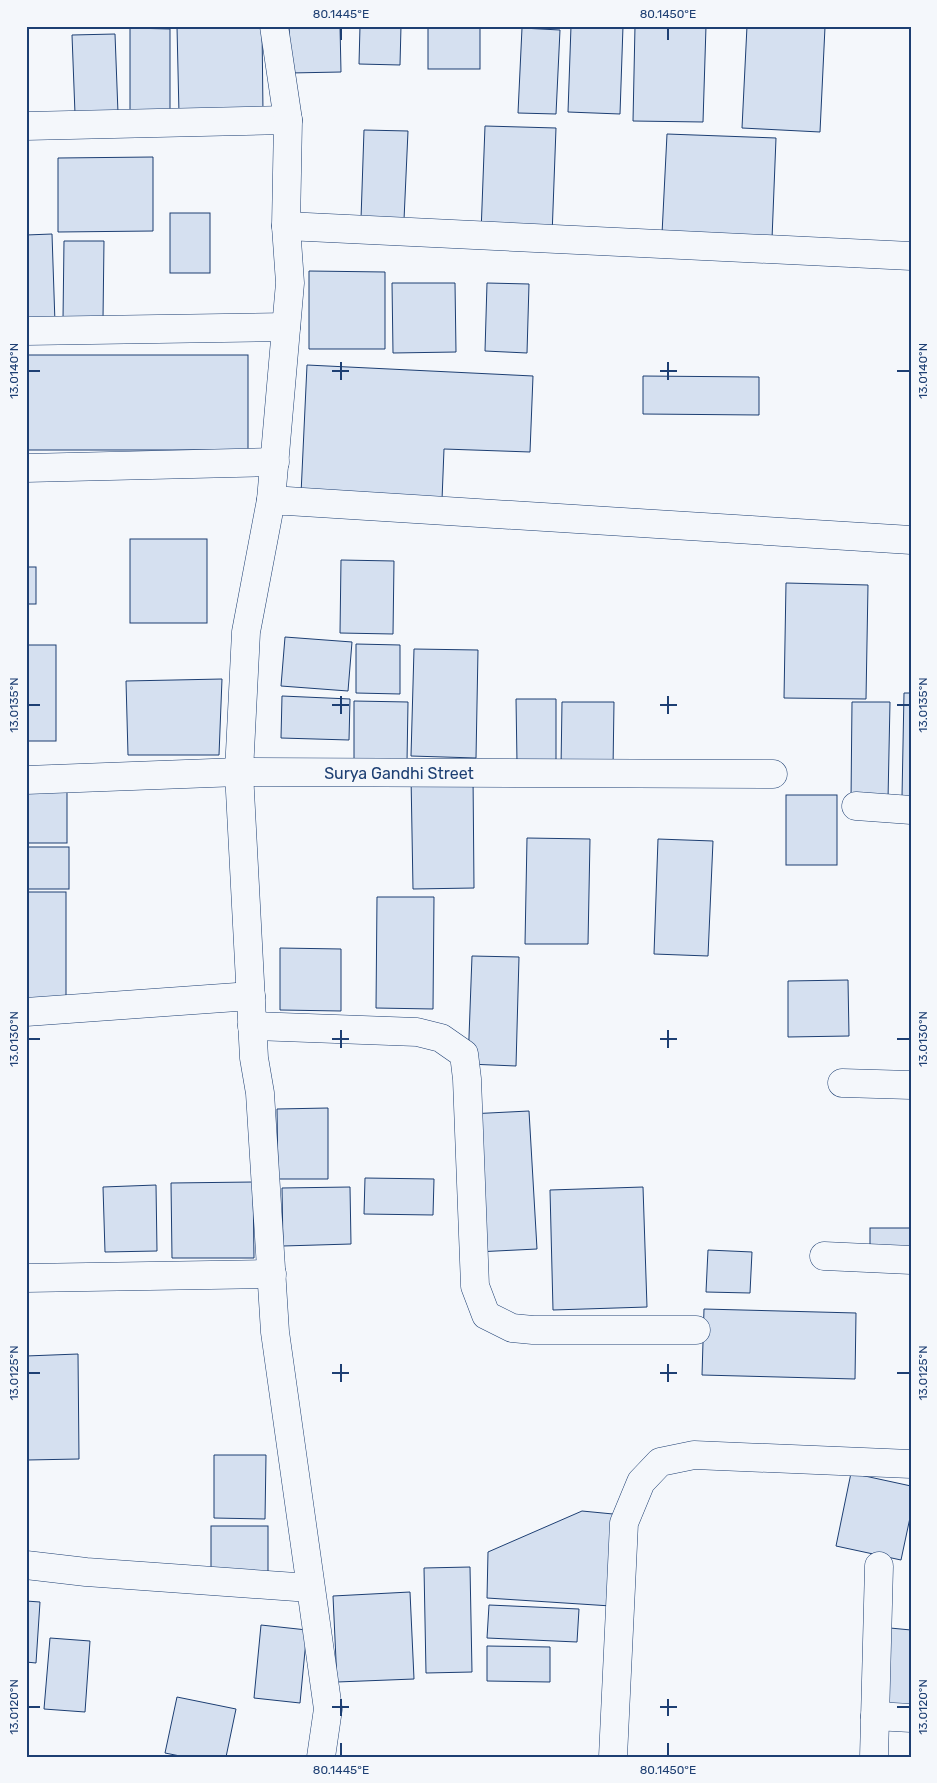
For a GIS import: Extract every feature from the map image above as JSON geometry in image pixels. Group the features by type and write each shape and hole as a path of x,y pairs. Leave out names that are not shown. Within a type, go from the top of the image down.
{"street":[{"path":"274,26 288,120 286,226 290,283 271,500 246,632 239,772 254,1058 260,1092 275,1332 328,1709 320,1757"},
{"path":"26,126 288,120"},
{"path":"286,226 911,256"},
{"path":"26,330 286,327"},
{"path":"26,468 274,462"},
{"path":"271,500 911,540"},
{"name":"Surya Gandhi Street","path":"26,780 239,772 772,774"},
{"path":"856,806 911,810"},
{"path":"26,1012 251,996"},
{"path":"252,1026 417,1032 441,1038 464,1054 467,1079 475,1286 486,1315 512,1328 533,1330 696,1330"},
{"path":"842,1083 911,1085"},
{"path":"824,1256 911,1260"},
{"path":"26,1278 272,1274"},
{"path":"613,1757 624,1523 641,1482 660,1462 694,1455 911,1464"},
{"path":"26,1565 86,1572 310,1588"},
{"path":"874,1757 879,1566"},
{"path":"875,1716 911,1718"}],"building":[{"path":"262,26 263,113 179,114 177,27"},
{"path":"289,26 340,26 341,72 290,73"},
{"path":"360,26 401,26 400,65 359,64"},
{"path":"428,26 480,26 480,69 428,69"},
{"path":"571,26 623,26 620,114 568,112"},
{"path":"635,26 706,26 703,122 633,121"},
{"path":"747,26 825,27 820,132 742,128"},
{"path":"130,28 170,29 170,115 130,114"},
{"path":"522,28 560,30 556,114 518,113"},
{"path":"115,34 118,113 75,114 72,35"},
{"path":"485,126 556,128 552,236 481,233"},
{"path":"364,130 408,131 404,220 361,219"},
{"path":"667,134 776,138 772,239 662,234"},
{"path":"153,157 153,231 58,232 58,158"},
{"path":"170,213 210,213 210,273 170,273"},
{"path":"52,234 55,323 26,324 26,235"},
{"path":"64,241 104,241 103,319 63,319"},
{"path":"309,271 385,272 385,349 309,349"},
{"path":"392,283 455,283 456,352 393,353"},
{"path":"487,283 529,284 527,353 485,351"},
{"path":"26,355 248,355 248,450 26,450"},
{"path":"307,365 533,376 530,452 444,449 442,500 301,494"},
{"path":"643,376 759,377 759,415 643,414"},
{"path":"130,539 207,539 207,623 130,623"},
{"path":"341,560 394,561 393,634 340,633"},
{"path":"26,567 36,567 36,604 26,604"},
{"path":"786,583 868,585 866,699 784,698"},
{"path":"285,637 352,642 348,691 281,686"},
{"path":"356,644 400,645 400,694 356,693"},
{"path":"26,645 56,645 56,741 26,741"},
{"path":"414,649 478,650 476,758 411,756"},
{"path":"222,679 219,755 128,755 126,681"},
{"path":"904,693 911,693 911,797 902,797"},
{"path":"282,696 350,699 349,740 281,738"},
{"path":"516,699 556,699 556,762 517,763"},
{"path":"354,701 408,702 407,762 354,762"},
{"path":"562,702 614,702 613,770 561,769"},
{"path":"852,702 890,702 888,800 851,800"},
{"path":"473,775 474,888 413,889 411,776"},
{"path":"26,789 67,789 67,843 26,843"},
{"path":"786,795 837,795 837,865 786,865"},
{"path":"527,838 590,839 588,944 525,944"},
{"path":"658,839 713,841 708,956 654,954"},
{"path":"26,847 69,847 69,889 26,889"},
{"path":"26,892 66,892 66,1000 26,1000"},
{"path":"377,897 434,897 433,1009 376,1008"},
{"path":"280,948 341,949 341,1011 280,1010"},
{"path":"472,956 519,957 516,1066 468,1064"},
{"path":"848,980 849,1036 788,1037 788,981"},
{"path":"328,1108 328,1179 278,1179 277,1109"},
{"path":"529,1111 537,1249 476,1252 469,1114"},
{"path":"365,1178 434,1179 433,1215 364,1214"},
{"path":"253,1182 254,1258 172,1258 171,1183"},
{"path":"156,1185 157,1251 105,1252 103,1187"},
{"path":"350,1187 351,1244 283,1246 282,1188"},
{"path":"643,1187 647,1307 553,1310 550,1190"},
{"path":"870,1228 911,1228 911,1254 870,1254"},
{"path":"708,1250 752,1252 750,1293 706,1292"},
{"path":"704,1309 856,1313 855,1379 702,1375"},
{"path":"78,1354 79,1459 27,1460 26,1356"},
{"path":"214,1455 266,1455 265,1519 214,1518"},
{"path":"851,1473 911,1486 911,1513 901,1560 836,1546"},
{"path":"582,1511 613,1514 611,1606 487,1598 488,1552"},
{"path":"211,1526 268,1526 268,1578 211,1578"},
{"path":"470,1567 472,1672 426,1673 424,1568"},
{"path":"410,1592 414,1679 337,1682 333,1596"},
{"path":"26,1601 40,1602 36,1663 26,1662"},
{"path":"489,1605 579,1609 577,1642 487,1638"},
{"path":"261,1625 307,1630 300,1703 254,1698"},
{"path":"890,1628 911,1630 911,1708 883,1706"},
{"path":"50,1638 90,1641 85,1712 44,1709"},
{"path":"487,1646 550,1647 550,1682 487,1681"},
{"path":"177,1697 236,1709 226,1757 185,1757 165,1753"}]}
